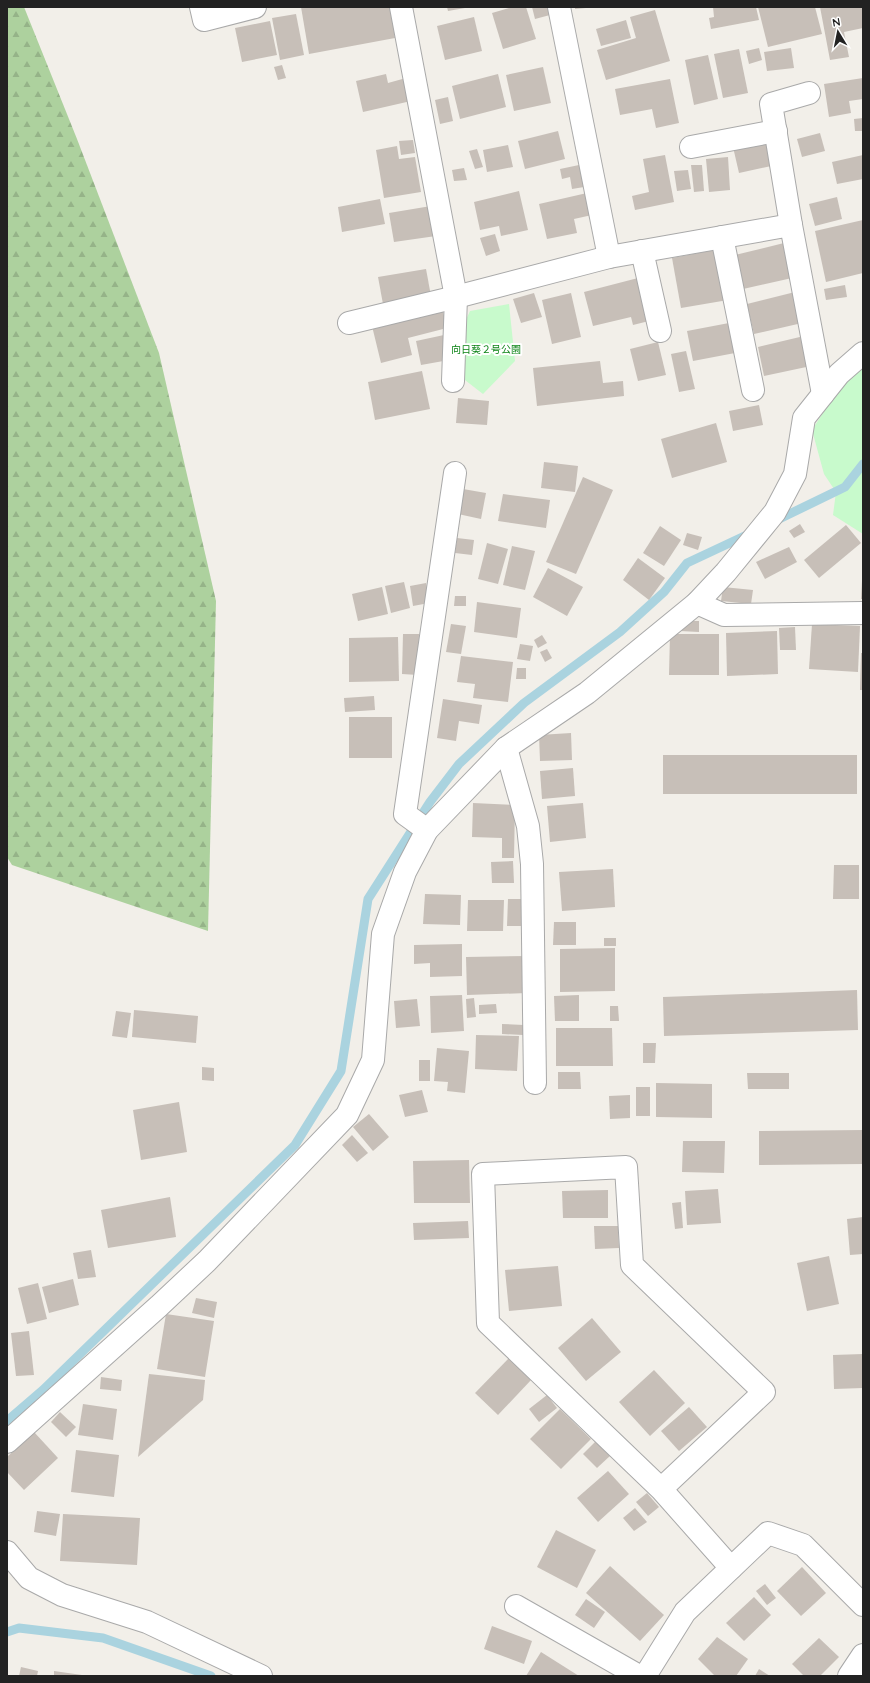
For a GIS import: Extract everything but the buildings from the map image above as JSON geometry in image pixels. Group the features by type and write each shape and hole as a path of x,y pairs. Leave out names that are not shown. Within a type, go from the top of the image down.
{"street":[{"path":"200,7 204,20 255,7"},
{"path":"401,7 456,297 453,381"},
{"path":"560,7 609,257"},
{"path":"809,93 771,104 790,225 823,394"},
{"path":"691,147 776,131"},
{"path":"349,323 609,257 790,225"},
{"path":"722,237 753,390"},
{"path":"642,251 660,332"},
{"path":"7,1442 159,1306 201,1266 347,1115 373,1060 383,934 405,872 427,830 506,748 587,692 697,604 776,512 795,474 804,418 840,374 863,353"},
{"path":"427,830 405,814 455,473"},
{"path":"697,604 724,615 863,613"},
{"path":"506,748 528,826 532,864 535,1083"},
{"path":"661,1489 764,1392 632,1265 626,1167 484,1174 488,1323 661,1489 731,1568"},
{"path":"645,1676 685,1612 768,1533 803,1546 863,1605"},
{"path":"7,1552 29,1578 62,1595 147,1622 261,1676"},
{"path":"516,1606 639,1676"},
{"path":"849,1676 863,1655"}],"green space":[{"path":"7,7 24,7 77,139 159,353 216,601 208,931 12,865 7,857"},
{"name":"向日葵２号公園","path":"509,304 515,361 483,394 461,377 458,337 470,311"},
{"path":"863,364 863,534 833,515 836,492 824,474 812,430 844,380"}],"waterway":[{"path":"775,521 845,487 863,464"},
{"path":"7,1421 43,1390 295,1145 341,1071 368,899 430,802 459,764 524,703 620,632 664,592 687,563 751,533"},
{"path":"7,1632 19,1628 103,1638 211,1676"}]}
